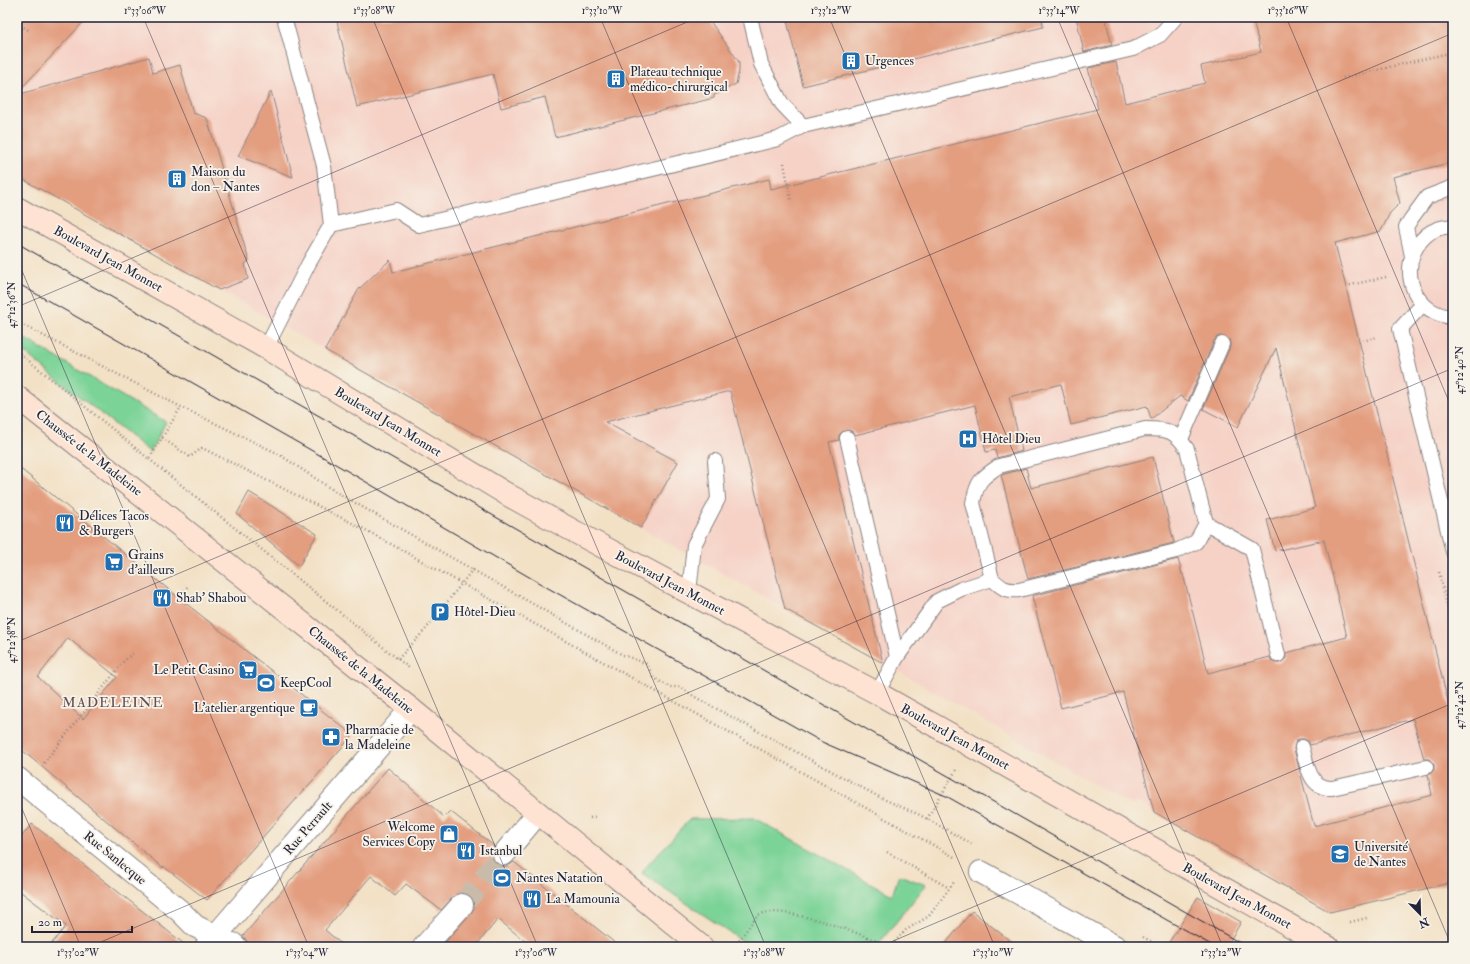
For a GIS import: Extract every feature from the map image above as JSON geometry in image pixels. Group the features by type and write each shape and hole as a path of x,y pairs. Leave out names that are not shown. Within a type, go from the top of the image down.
{"main road":[{"name":"Boulevard Jean Monnet","path":"17,208 266,348 510,496 877,693 1328,947"},
{"name":"Chaussée de la Madeleine","path":"17,397 411,709 702,947"}],"street":[{"name":"Rue Perrault","path":"222,944 411,709"},
{"name":"Rue Sanlecque","path":"17,778 180,911 196,926 222,944"},
{"path":"504,854 538,813"},
{"path":"981,872 1116,947"},
{"path":"424,947 462,905"}],"lane":[{"path":"266,348 309,263 331,225 324,166 284,17"},
{"path":"750,17 761,64 782,104 803,126"},
{"path":"331,225 396,210 419,225 778,139 803,126 1133,49 1160,35 1176,17"},
{"path":"1412,256 1406,227 1427,197 1453,188"},
{"path":"1453,226 1434,230 1421,240 1412,256 1409,272 1412,288 1423,304 1436,313 1453,317"},
{"path":"1423,304 1400,329 1453,552"},
{"path":"1181,439 1222,344"},
{"path":"1145,429 1160,429 1173,432 1181,439 1187,449 1206,523 1196,542 1176,551 1019,590 1008,591 999,586 992,579 973,503 975,492 980,481 988,473 999,466 1145,429"},
{"path":"846,438 897,657"},
{"path":"689,593 694,544 718,499 714,461"},
{"path":"1206,523 1252,549 1278,655"},
{"path":"877,693 897,657 937,601 961,589 992,579"},
{"path":"1302,747 1309,775 1319,785 1325,788 1426,766"}],"path":[{"path":"17,23 30,31"},
{"path":"1343,78 1453,52"},
{"path":"778,139 791,200"},
{"path":"1346,286 1409,272"},
{"path":"17,322 181,407 277,453 336,492 473,570 621,654 648,664 654,678 670,686 680,687 695,697 874,795 927,819 974,845"},
{"path":"17,351 398,659 426,629 473,570"},
{"path":"149,459 181,407"},
{"path":"162,438 190,457 202,448 362,528 981,872"},
{"path":"179,597 188,586"},
{"path":"41,766 124,661 134,652"},
{"path":"927,819 959,765"},
{"path":"735,947 758,915 769,911 784,912 845,928 879,941 890,947 906,930 929,916 949,888 886,852"},
{"path":"1350,922 1367,918"}],"shaded area":[{"name":"Hôtel Dieu","path":"17,17 1453,17 1453,882 1330,912 1139,803 1131,805 891,667 641,528 17,176"}],"green space":[{"path":"17,334 166,422 150,452 17,346"},
{"path":"754,818 892,895 899,875 926,885 876,947 751,947 642,873 690,819"}],"building":[{"path":"17,17 88,17 17,93"},
{"name":"Plateau technique médico-chirurgical","path":"336,17 707,17 739,62 739,71 736,84 714,95 714,98 555,137 545,97 501,108 493,74 357,107"},
{"name":"Urgences","path":"786,17 1042,17 1043,27 803,86"},
{"path":"1076,17 1105,17 1112,45 1084,52"},
{"path":"1252,17 1453,17 1453,162 1393,177 1400,203 1390,213 1381,231 1335,243 1453,722 1453,882 1330,912 1154,812 1123,692 1061,708 1032,596 1178,559 1208,673 1270,657 1275,663 1280,663 1286,658 1286,653 1347,637 1324,540 1275,551 1267,520 1315,508 1276,348 1238,427 1203,409 1230,347 1229,339 1221,336 1217,337 1214,341 1188,401 1180,396 1151,419 1147,406 1071,425 1061,384 1009,397 1022,451 997,458 995,450 986,452 975,405 855,435 849,430 842,432 839,435 839,440 829,442 883,663 785,609 730,391 605,422 678,462 641,528 325,350 359,289 390,260 393,272 769,179 771,189 1098,109 1088,68 1116,62 1125,103 1205,83 1201,66 1261,52","holes":["1413,719 1424,759 1429,759 1434,765 1434,770 1428,775 1432,795 1314,826 1294,749 1296,741 1299,739 1308,741 1310,745"]},
{"name":"Maison du don – Nantes","path":"149,57 153,73 180,65 193,113 207,118 249,261 245,264 248,279 219,290 17,176 17,95"},
{"path":"271,91 293,177 238,156"},
{"path":"1153,457 1174,543 1028,579 1001,475 1026,468 1031,488"},
{"path":"17,466 184,602 353,735 207,900 163,866 163,868 17,746","holes":["68,638 117,677 83,719 38,677"]},
{"path":"249,492 317,534 299,566 237,514"},
{"path":"388,768 444,817 450,811 494,846 492,858 496,864 508,866 514,862 620,947 532,947 498,919 475,947 441,947 474,908 474,902 471,896 465,893 458,893 441,910 406,884 395,896 371,876 325,930 345,947 248,947 248,943 243,936"},
{"path":"32,824 188,947 49,947 66,926 17,889 17,842"},
{"path":"1198,897 1241,922 1226,947 1166,947"},
{"path":"972,911 1018,947 943,947"}],"tunnel":[{"path":"462,905 504,854"}],"tram line":[{"path":"17,243 1247,947"},
{"path":"17,283 337,465 548,588 822,742 946,796 1215,947"}],"place":[{"name":"Urgences","path":"851,61"},
{"name":"Plateau technique médico-chirurgical","path":"616,79"},
{"name":"Maison du don – Nantes","path":"177,179"},
{"name":"Hôtel Dieu","path":"968,439"},
{"name":"Délices Tacos & Burgers","path":"65,523"},
{"name":"Grains d'ailleurs","path":"114,562"},
{"name":"Shab' Shabou","path":"162,598"},
{"name":"Hôtel-Dieu","path":"440,612"},
{"name":"Le Petit Casino","path":"248,670"},
{"name":"KeepCool","path":"266,683"},
{"name":"L'atelier argentique","path":"309,708"},
{"name":"Pharmacie de la Madeleine","path":"331,737"},
{"name":"Welcome Services Copy","path":"449,834"},
{"name":"Istanbul","path":"466,851"},
{"name":"Université de Nantes","path":"1340,854"},
{"name":"Nantes Natation","path":"502,878"},
{"name":"La Mamounia","path":"532,899"}],"district":[{"name":"MADELEINE","path":"113,702"}]}
